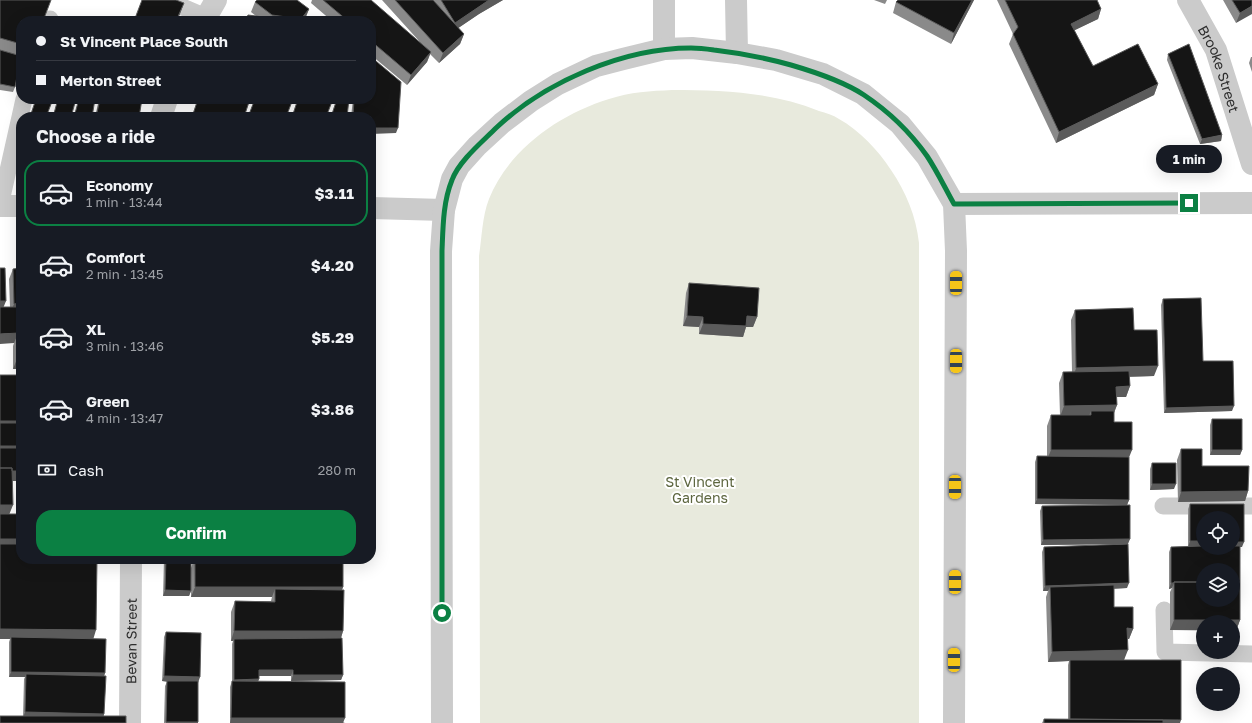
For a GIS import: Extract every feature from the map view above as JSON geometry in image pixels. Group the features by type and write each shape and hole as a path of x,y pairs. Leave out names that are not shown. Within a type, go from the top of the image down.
{"street":[{"path":"664,0 664,49"},
{"path":"736,0 737,53"},
{"name":"Brooke Street","path":"1188,0 1216,50 1252,164"},
{"path":"442,723 442,251 444,210 452,179 460,166 477,146 502,123 531,101 558,84 596,66 622,59 664,49 692,48 737,53 776,60 822,74 863,94 900,124 927,157 954,204 956,251 954,723"},
{"path":"954,204 1252,203"},
{"path":"0,206 16,206"},
{"path":"376,208 444,210"},
{"name":"Bevan Street","path":"130,723 131,564"}],"lane":[{"path":"166,0 209,13"},
{"path":"0,206 16,135"},
{"path":"1163,506 1252,506"},
{"path":"1164,610 1165,652 1252,654"}],"green space":[{"name":"St Vincent Gardens","path":"672,90 747,93 783,100 834,116 854,129 875,148 896,178 910,205 918,233 919,243 919,723 480,723 479,256 484,220 489,199 509,164 523,149 555,124 572,114 617,97 640,92"}],"building":[{"path":"0,0 51,0 45,16 16,16 16,43 0,38"},
{"path":"142,0 176,0 184,3 178,16 136,16"},
{"path":"257,0 297,0 309,9 303,16 279,16 272,15 255,2"},
{"path":"323,0 371,0 431,52 411,75 376,45 376,16 342,16"},
{"path":"395,0 433,0 464,34 443,53"},
{"path":"441,0 489,0 455,23"},
{"path":"898,0 972,0 954,33 896,2"},
{"path":"1005,0 1097,0 1101,9 1071,24 1093,66 1138,44 1158,84 1059,132 1013,34 1018,27"},
{"path":"1232,0 1252,0 1252,6 1240,13"},
{"path":"1189,44 1222,135 1202,139 1168,54"},
{"path":"0,50 16,55 16,82 15,87 0,84"},
{"path":"376,61 401,82 398,128 376,128 376,112 353,112 354,104 376,104"},
{"path":"34,104 51,104 48,112 32,112"},
{"path":"57,104 75,104 72,112 54,112"},
{"path":"78,104 94,104 93,112 75,112"},
{"path":"99,104 141,104 140,112 97,112"},
{"path":"196,104 248,104 246,112 194,112"},
{"path":"253,104 291,104 288,112 250,112"},
{"path":"296,104 331,104 328,112 294,112"},
{"path":"335,104 348,104 348,112 333,112"},
{"path":"0,268 5,268 6,301 0,301"},
{"path":"13,269 16,269 16,304 14,304"},
{"path":"689,283 759,288 757,317 747,316 746,326 703,324 703,317 687,316"},
{"path":"1201,298 1203,361 1233,361 1234,406 1166,408 1163,299"},
{"path":"0,307 16,307 16,333 0,334"},
{"path":"1133,308 1134,330 1157,330 1158,366 1076,368 1075,310"},
{"path":"1129,371 1130,386 1116,387 1117,405 1064,406 1063,372"},
{"path":"0,375 16,375 16,421 0,421"},
{"path":"1091,411 1114,411 1114,422 1132,422 1132,450 1051,450 1051,415 1091,415"},
{"path":"1212,419 1242,419 1242,450 1212,450"},
{"path":"0,423 16,423 16,446 0,446"},
{"path":"0,448 16,448 16,471 12,471 12,468 0,468"},
{"path":"1181,449 1202,449 1202,466 1249,466 1248,491 1181,492"},
{"path":"1037,456 1129,457 1129,500 1037,499"},
{"path":"1152,463 1176,463 1176,484 1152,484"},
{"path":"0,468 12,468 13,505 0,505"},
{"path":"1190,504 1244,504 1244,542 1240,542 1240,511 1196,511 1196,541 1190,541"},
{"path":"1130,505 1130,539 1043,540 1042,506"},
{"path":"0,514 16,514 16,539 0,539"},
{"path":"0,544 16,544 16,564 97,564 96,630 0,629"},
{"path":"1128,544 1129,583 1045,586 1044,547"},
{"path":"1196,546 1196,555 1240,555 1240,563 1196,563 1196,582 1171,583 1171,547"},
{"path":"166,564 191,564 191,591 165,590"},
{"path":"195,564 343,564 343,587 195,587"},
{"path":"1174,582 1196,582 1196,607 1240,607 1240,615 1196,615 1196,620 1174,620"},
{"path":"1114,585 1114,607 1133,607 1133,629 1127,628 1128,650 1052,652 1050,587"},
{"path":"275,589 344,590 343,631 234,631 235,601 275,602"},
{"path":"166,632 201,633 200,677 164,676"},
{"path":"11,637 106,639 105,673 11,672"},
{"path":"342,638 343,675 293,675 293,670 259,670 259,679 234,680 234,639"},
{"path":"1070,660 1181,660 1181,720 1070,719"},
{"path":"26,674 106,676 104,714 25,712"},
{"path":"167,681 198,681 198,722 166,722"},
{"path":"232,681 345,682 345,718 231,718"},
{"path":"0,716 126,716 126,723 0,723"},
{"path":"1044,719 1163,720 1163,723 1044,723"}],"route":[{"path":"442,613 442,251 444,210 452,179 460,166 477,146 521,108 558,84 596,66 664,49 692,48 737,53 776,60 822,74 863,94 900,124 927,157 954,204 1189,203"}]}
